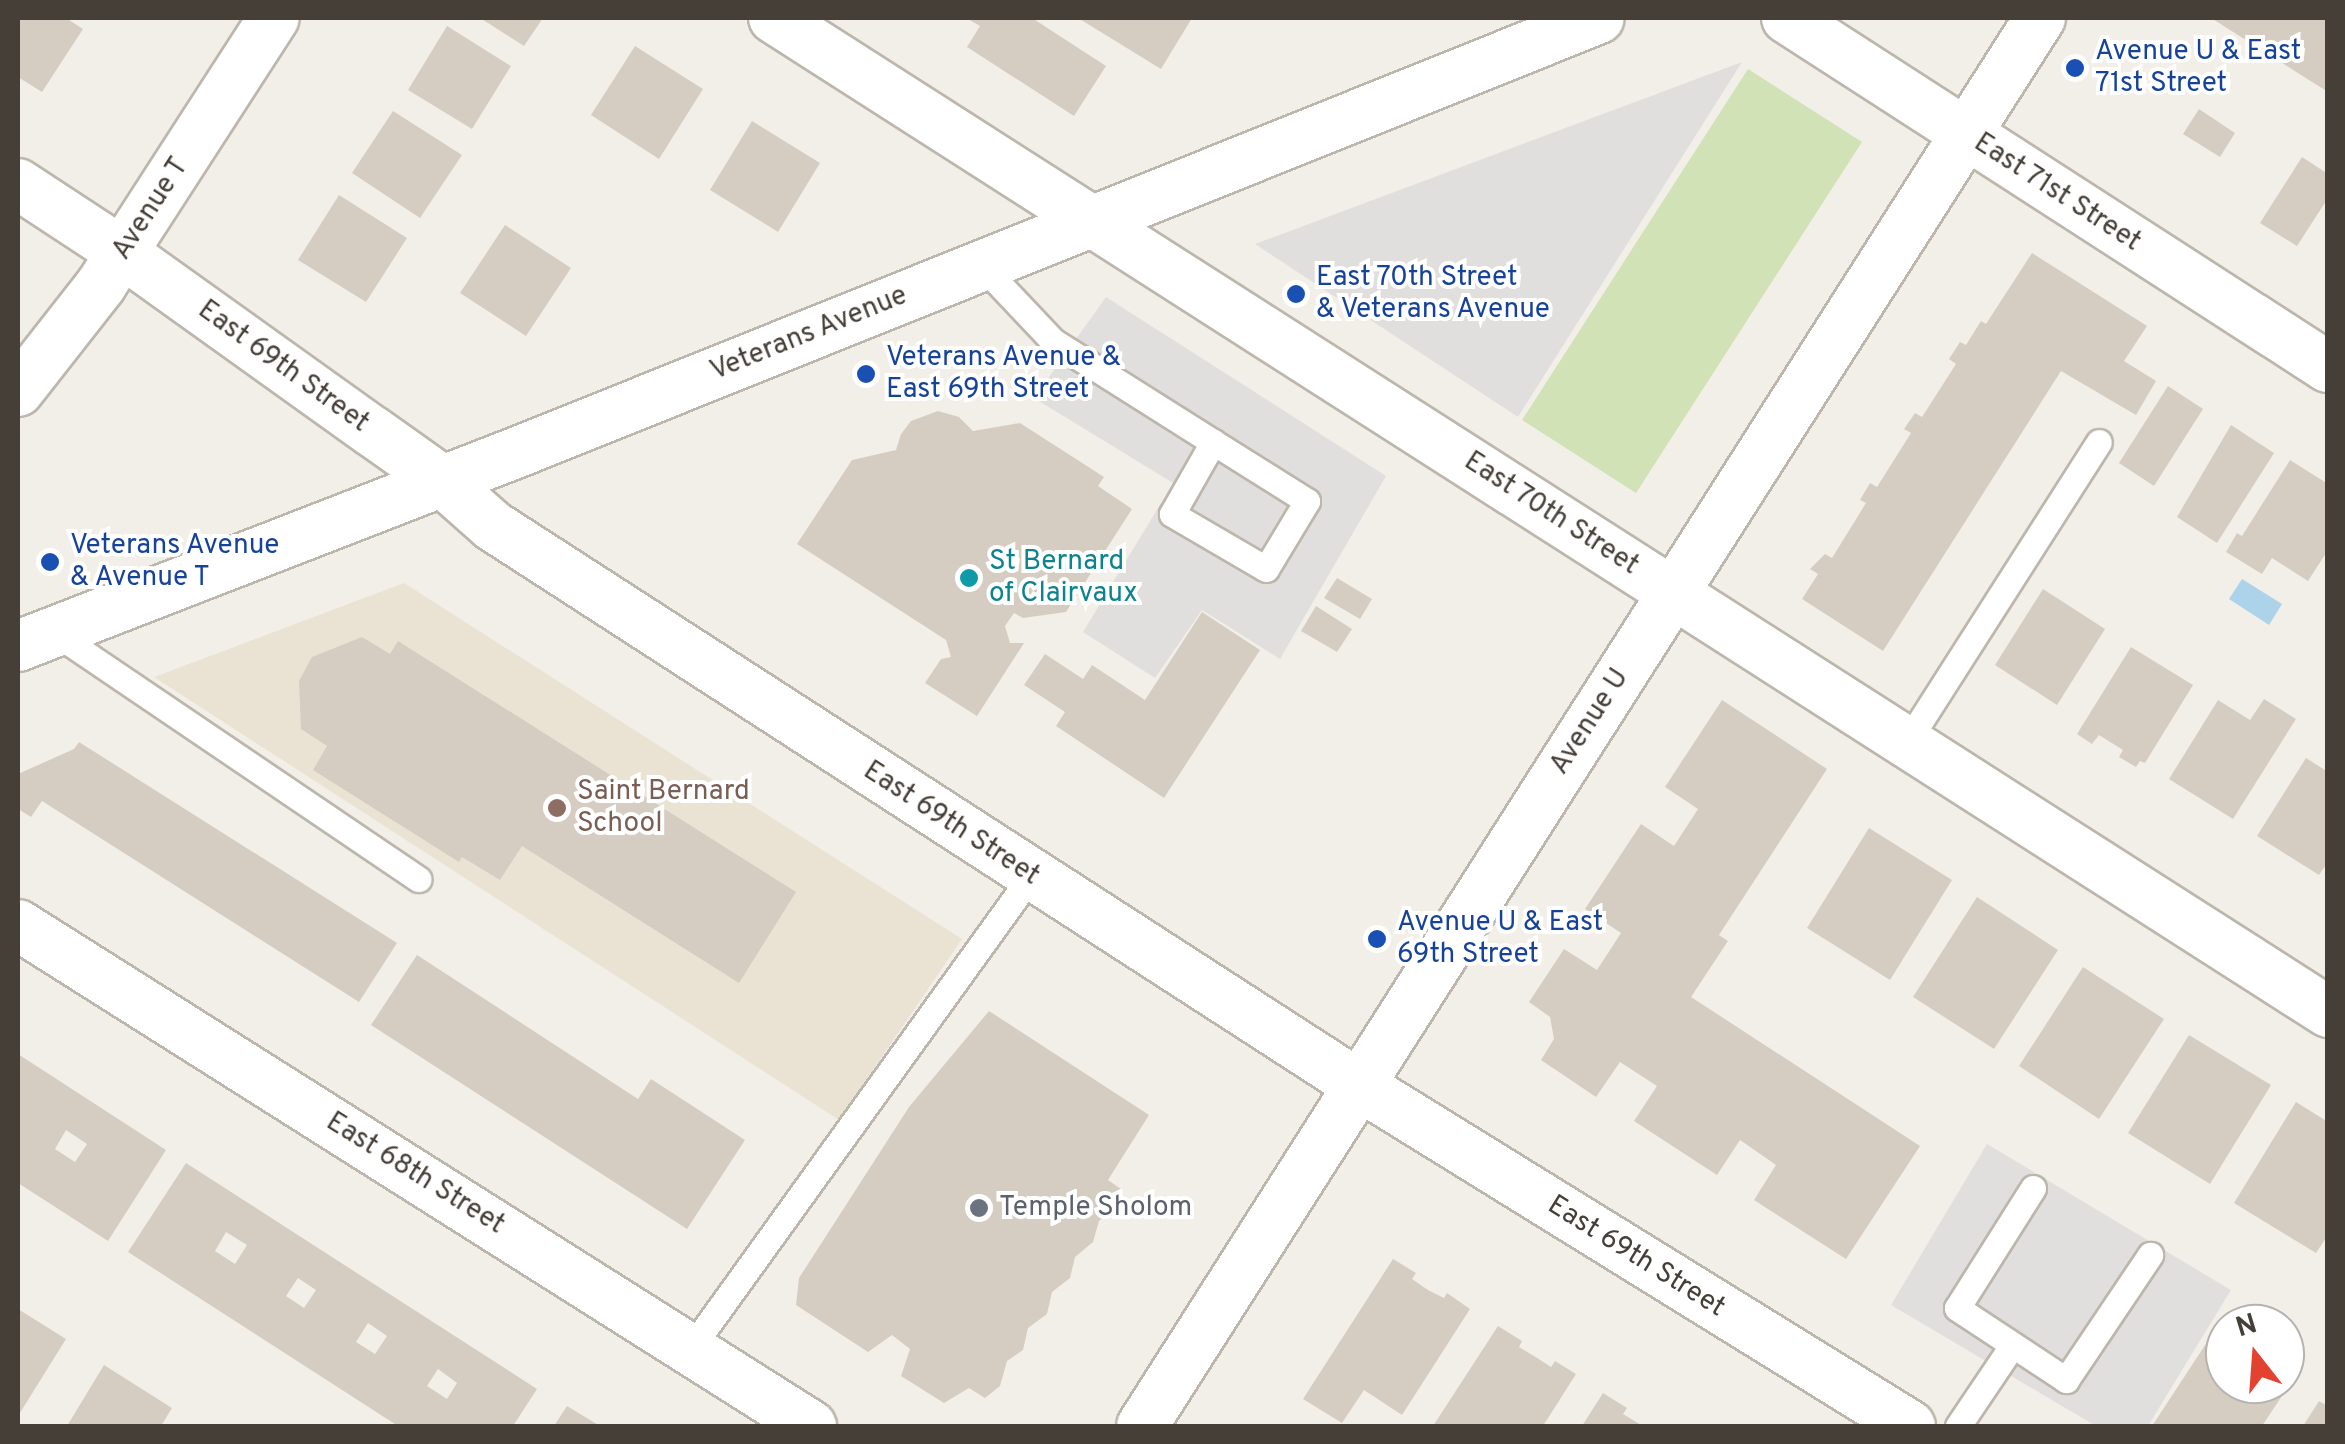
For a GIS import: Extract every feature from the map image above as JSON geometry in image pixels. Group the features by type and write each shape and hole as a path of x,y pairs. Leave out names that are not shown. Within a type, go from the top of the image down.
{"street":[{"name":"Avenue T","path":"18,392 123,253 274,18"},
{"name":"East 70th Street","path":"774,18 2328,1012"},
{"name":"Veterans Avenue","path":"36,640 1599,18"},
{"name":"East 71st Street","path":"1787,18 2328,366"},
{"name":"Avenue U","path":"1142,1426 2040,18"},
{"name":"East 69th Street","path":"18,184 123,253 441,480 493,526 1357,1084 1910,1426"},
{"name":"East 68th Street","path":"18,924 811,1426"}],"lane":[{"path":"982,266 1053,341 1308,501 1266,569 1172,514 1213,442"},
{"path":"1907,742 2099,442"},
{"path":"36,640 420,879"},
{"path":"691,1348 1031,876"},
{"path":"2033,1188 1957,1308 2066,1380 2150,1256"},
{"path":"1958,1426 2012,1346"}],"shaded area":[{"path":"1742,62 1518,417 1255,244"},
{"path":"1106,297 1386,476 1280,659 1202,610 1155,678 1083,632 1173,483 1034,398"},
{"name":"Saint Bernard School","path":"404,583 962,939 839,1120 154,677"},
{"path":"1987,1144 2231,1290 2222,1304 2205,1304 2205,1333 2148,1426 2096,1426 1891,1305"}],"green space":[{"path":"1748,69 1862,142 1636,493 1522,420"}],"water":[{"path":"2242,579 2282,604 2269,625 2229,599"}],"building":[{"path":"18,18 66,18 83,29 42,92 18,77"},
{"path":"480,18 543,18 524,46"},
{"path":"966,18 1032,18 1106,66 1074,116 967,47 980,26"},
{"path":"1078,18 1192,18 1161,69"},
{"path":"2211,18 2328,18 2328,92"},
{"path":"447,26 511,66 472,129 408,90"},
{"path":"635,46 703,89 659,159 591,115"},
{"path":"2199,109 2235,133 2220,157 2183,134"},
{"path":"393,111 462,155 420,218 352,173"},
{"path":"752,121 820,163 778,232 710,190"},
{"path":"2302,157 2328,174 2328,198 2297,246 2260,223"},
{"path":"339,195 407,238 366,302 298,260"},
{"path":"505,225 571,268 526,336 460,293"},
{"path":"2032,253 2147,326 2124,361 2156,381 2136,415 2061,371 1883,651 1802,599 1818,574 1810,569 1825,554 1832,558 1866,503 1860,500 1870,483 1877,487 1911,433 1904,429 1915,413 1922,417 1956,364 1949,359 1960,342 1966,345 1981,321 1986,324"},
{"path":"2168,386 2203,409 2154,486 2119,463"},
{"name":"St Bernard of Clairvaux","path":"938,411 959,417 973,431 1020,423 1104,477 1098,486 1132,509 1066,612 1023,618 1014,613 1005,626 1010,643 1024,643 977,716 925,683 941,659 951,657 946,640 797,544 852,460 896,450 911,421"},
{"path":"2231,425 2274,453 2217,543 2177,517"},
{"path":"2290,460 2328,484 2328,550 2308,581 2272,558 2262,574 2226,552 2237,533 2242,536"},
{"path":"1337,578 1372,599 1360,619 1324,598"},
{"path":"2043,589 2105,629 2057,705 1995,665"},
{"path":"1316,606 1352,629 1337,652 1301,631"},
{"path":"1202,612 1260,650 1164,798 1056,726 1065,712 1024,685 1045,654 1083,679 1092,665 1145,700"},
{"path":"362,637 390,654 398,641 796,892 739,983 522,846 500,880 462,857 459,862 313,770 327,746 301,729 299,681 312,657"},
{"path":"2131,647 2193,685 2145,763 2140,761 2136,767 2119,757 2123,750 2099,735 2092,744 2077,734"},
{"path":"2264,699 2296,719 2233,819 2169,779 2218,700 2250,720"},
{"path":"1722,700 1827,769 1719,935 1728,941 1691,997 1920,1146 1846,1259 1754,1200 1776,1165 1740,1140 1717,1175 1634,1121 1657,1086 1620,1062 1596,1097 1541,1060 1554,1039 1550,1017 1529,1002 1564,949 1597,970 1621,933 1585,909 1641,824 1674,846 1698,809 1665,787"},
{"path":"79,742 397,943 359,1002 42,801 31,817 18,809 18,774 74,749"},
{"path":"2306,758 2328,772 2328,862 2319,875 2257,836"},
{"path":"1869,828 1952,880 1890,980 1807,928"},
{"path":"1977,897 2058,950 1994,1049 1913,997"},
{"path":"417,955 638,1099 651,1079 745,1140 687,1229 371,1025"},
{"path":"2083,967 2164,1019 2099,1119 2019,1066"},
{"name":"Temple Sholom","path":"989,1011 1149,1115 1108,1180 1121,1189 1116,1207 1099,1221 1093,1242 1075,1257 1070,1278 1052,1292 1047,1314 1028,1328 1023,1350 1007,1361 1000,1386 985,1398 969,1388 944,1403 901,1376 910,1349 892,1335 868,1352 796,1305 799,1278 909,1107"},
{"path":"2189,1035 2271,1085 2210,1184 2128,1133"},
{"path":"18,1054 166,1150 108,1241 18,1183","holes":["66,1130 87,1144 75,1162 55,1149"]},
{"path":"2296,1102 2328,1122 2328,1235 2316,1253 2234,1203"},
{"path":"186,1163 537,1389 513,1426 398,1426 128,1252","holes":["226,1232 247,1245 235,1264 215,1251","298,1278 316,1290 304,1308 286,1296","368,1323 387,1336 375,1354 356,1342","438,1369 457,1383 447,1399 427,1386"]},
{"path":"1393,1259 1416,1273 1412,1279 1428,1290 1444,1298 1447,1293 1470,1309 1402,1415 1364,1390 1342,1423 1303,1399"},
{"path":"18,1309 66,1339 18,1416"},
{"path":"1498,1326 1522,1341 1519,1347 1551,1367 1555,1361 1576,1374 1543,1426 1433,1426"},
{"path":"2205,1345 2205,1404 2277,1404 2262,1426 2152,1426"},
{"path":"104,1365 172,1408 161,1426 67,1426"},
{"path":"1603,1393 1627,1408 1623,1414 1643,1426 1582,1426"},
{"path":"2319,1401 2328,1406 2328,1426 2303,1426"},
{"path":"567,1406 600,1426 554,1426"}],"place":[{"name":"Avenue U & East 71st Street","path":"2075,68"},
{"name":"East 70th Street & Veterans Avenue","path":"1296,294"},
{"name":"Veterans Avenue & East 69th Street","path":"866,374"},
{"name":"Veterans Avenue & Avenue T","path":"50,562"},
{"name":"St Bernard of Clairvaux","path":"969,578"},
{"name":"Saint Bernard School","path":"557,808"},
{"name":"Avenue U & East 69th Street","path":"1377,939"},
{"name":"Temple Sholom","path":"979,1208"}]}
